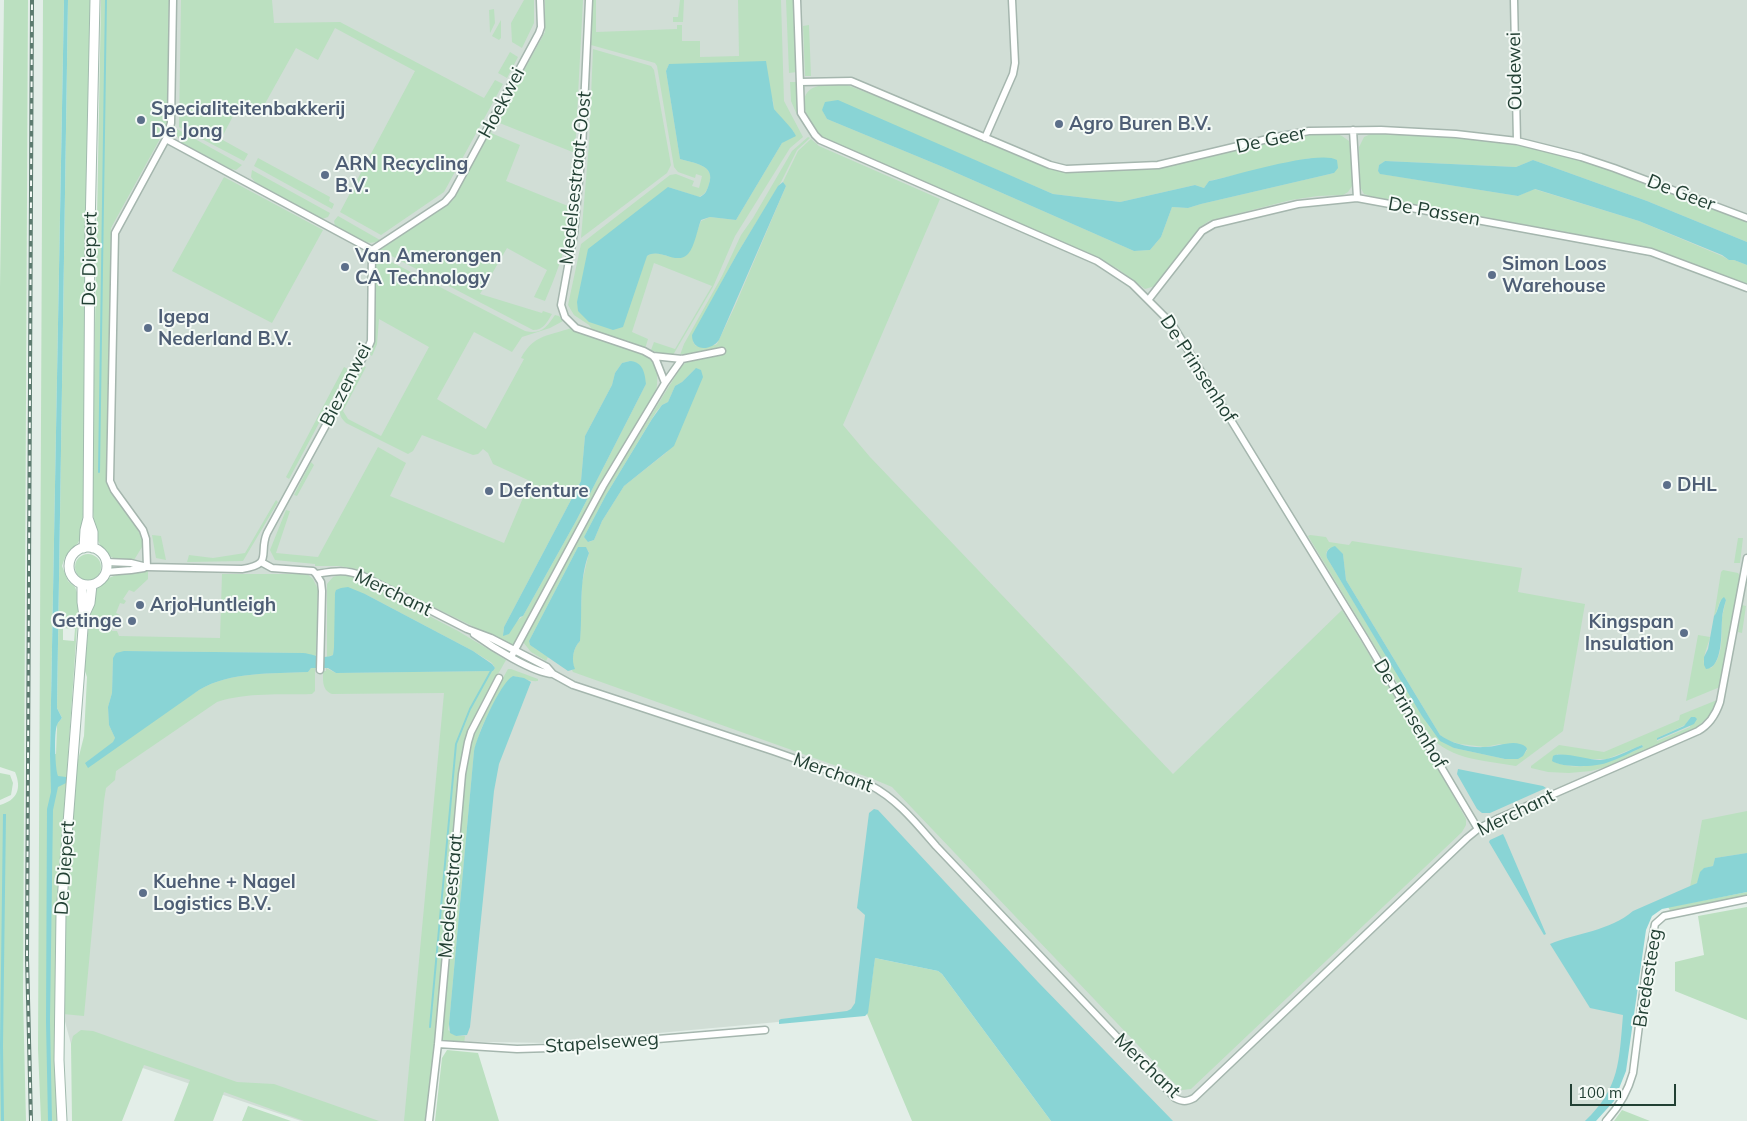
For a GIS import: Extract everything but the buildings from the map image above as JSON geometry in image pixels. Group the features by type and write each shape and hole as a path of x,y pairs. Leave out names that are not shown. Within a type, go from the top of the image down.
{"main road":[{"name":"De Diepert","path":"89,548 85,530 88,518 90,230 95,0"},
{"path":"89,548 102,554 106,567 100,580 92,585 82,584 72,577 69,565 74,554 89,548"},
{"name":"De Diepert","path":"62,1121 59,1060 61,914 84,616 82,584"},
{"name":"De Diepert","path":"84,616 90,603 92,585"}],"street":[{"path":"147,567 146,539 143,530 114,490 110,481 115,233 166,140 171,124 173,0"},
{"name":"Hoekwei","path":"372,250 444,202 452,194 539,33 541,27 540,0"},
{"name":"Medelsestraat-Oost","path":"589,0 582,149 574,233 561,306 565,317 576,328 644,351 653,356 682,359"},
{"name":"De Prinsenhof","path":"797,0 802,113 820,140 1097,261 1132,284 1172,324 1364,636 1478,829"},
{"path":"986,138 1013,74 1015,62 1012,0"},
{"name":"Oudewei","path":"1514,0 1517,141"},
{"name":"De Geer","path":"800,82 851,81 1050,165 1066,169 1158,165 1309,131 1381,130 1456,134 1517,141 1566,153 1614,168 1747,218"},
{"path":"1353,130 1356,198"},
{"path":"166,140 372,250"},
{"name":"De Passen","path":"1149,300 1202,231 1214,224 1298,204 1356,198 1651,252 1747,288"},
{"name":"Biezenwei","path":"261,562 264,555 264,542 267,533 371,341 372,250"},
{"path":"512,653 591,508 665,383 682,359 722,351"},
{"path":"653,356 665,383"},
{"name":"Merchant","path":"261,562 272,568 313,571 316,574 337,570 349,571 364,576 468,629 487,644 512,653 545,674 553,674 573,685 773,751 885,792 900,805 943,853 1172,1094 1187,1102 1194,1098 1466,838 1478,829 1537,801 1698,732 1711,720 1720,702 1747,558"},
{"path":"106,567 131,570 147,567 242,569 256,566 261,562"},
{"path":"316,574 321,582 322,591 320,670"},
{"name":"Medelsestraat","path":"429,1121 438,1044 462,774 471,732 499,678"},
{"name":"Bredesteeg","path":"1606,1121 1630,1086 1654,924 1664,916 1747,900"},
{"name":"Stapelseweg","path":"438,1044 517,1049 550,1048 765,1030"}],"shaded area":[{"path":"110,0 1747,0 1747,884 1645,912 1621,1071 1593,1121 1145,1121 911,870 854,1015 550,1043 428,1041 420,1121 301,1121 71,1044 63,1014 93,676 118,595 130,576 128,557 99,472"}],"green space":[{"path":"4,0 28,0 23,996 26,1121 0,1121 0,805 14,797 18,789 15,772 0,767 0,287"},
{"path":"43,0 64,0 50,754 56,754 57,724 62,718 57,708 68,0 91,0 82,534 78,543 65,557 62,566 68,581 75,587 79,598 57,914 55,1048 58,1121 41,1121 38,1049","holes":["63,628 75,629 74,641 63,640"]},
{"path":"101,0 169,0 167,126 111,228 107,485 137,528 142,539 142,547 134,560 117,559 104,551 96,535 93,515"},
{"path":"181,0 272,0 274,23 340,22 484,98 495,80 503,84 444,192 381,235 340,212 415,71 335,28 318,60 296,48 262,109 242,99 221,139 248,154 244,161 179,127"},
{"path":"524,0 534,0 534,23 522,48 512,42 511,23"},
{"path":"545,0 583,0 575,153 497,122 491,133 520,145 506,181 568,206 569,218 566,242 559,267 545,301 534,297 547,270 507,248 480,294 542,313 543,311 552,314 543,327 533,330 380,250 453,200 545,32"},
{"path":"592,0 596,0 596,32 677,29 677,25 682,25 682,41 700,41 700,57 739,56 738,0 781,0 784,101 803,137 790,148 735,236 713,287 673,355 651,350 654,342 675,349 712,286 654,263 632,332 648,339 645,349 593,331 589,325 574,315 568,305 581,244 670,175 676,174 694,181 692,186 699,188 702,176 696,174 695,178 678,172 674,167 655,63 591,45","holes":["669,64 773,100 774,109 794,132 782,143 736,220 710,217 701,221 689,252 681,256 674,257 657,253 647,256 668,187 699,197 707,190 710,178 707,169 680,159 666,71"]},
{"path":"680,0 684,0 683,22 673,22 673,17 678,17"},
{"path":"786,0 794,0 797,72 789,73"},
{"path":"494,9 495,23 490,33 489,10"},
{"path":"501,20 501,38 499,40 492,36"},
{"path":"809,25 811,76 805,76 803,26"},
{"path":"593,49 651,66 654,70 671,165 667,173 581,238 589,144"},
{"path":"510,52 518,57 507,78 498,73"},
{"path":"790,82 797,82 797,115 791,101"},
{"path":"847,85 1020,157 1062,172 1158,169 1262,144 1310,135 1337,134 1349,141 1351,148 1352,186 1343,195 1291,200 1209,221 1200,227 1155,286 1145,289 1118,269 1089,253 826,140 816,130 807,116 804,101 806,94 811,89 819,86","holes":["822,109 951,150 1053,194 1120,202 1195,185 1204,188 1209,181 1310,158 1334,173 1188,208 1172,207 1161,237 1150,250 1134,251 943,167 827,119"]},
{"path":"177,129 242,165 236,170 231,169 182,143 177,136"},
{"path":"1373,133 1495,142 1563,155 1643,181 1747,222 1747,242 1647,201 1533,160 1516,167 1385,161 1379,165 1378,171 1381,174 1518,196 1534,189 1639,221 1729,260 1747,265 1747,284 1652,248 1364,194 1360,187 1359,147 1364,137"},
{"path":"808,137 810,138 797,150 781,182 737,254 693,335 693,342 696,346 717,344 786,186 783,182 798,151 811,139 819,146 940,199 843,425 870,457 1173,774 1342,610 1432,757 1466,819 1466,825 1462,832 1191,1089 1182,1090 1176,1085 892,787 573,672 573,654 580,641 582,583 589,552 586,548 578,547 529,641 530,645 548,657 546,661 531,652 523,642 604,491 681,367 687,361 722,354 721,349 680,355 684,344 722,276 741,235 792,151","holes":["695,369 667,452 624,486 602,521 594,540 589,542 584,537 606,495 656,412 662,405 668,402 675,386"]},
{"path":"258,158 330,197 329,201 334,204 332,209 254,166"},
{"path":"252,170 330,213 328,217 322,219 255,182 251,177"},
{"path":"224,177 323,230 272,323 172,271"},
{"path":"338,216 380,240 369,243 351,236 335,226 334,221"},
{"path":"378,255 525,331 535,332 543,329 555,315 559,316 563,321 550,328 522,337 512,352 474,332 437,399 486,429 524,359 521,358 531,344 543,337 571,328 577,332 645,355 655,366 656,392 580,523 513,646 356,569 339,566 315,566 315,564 275,560 270,550 286,510 290,511 276,553 318,557 378,447 406,463 390,496 504,543 530,481 493,464 488,453 483,449 478,454 473,455 422,435 413,451 408,454 346,423 342,418 340,408 363,366 366,367 343,411 348,419 381,436 429,347 379,319 377,344 372,356 369,354 373,346 376,259","holes":["630,361 646,384 576,521 523,616 503,633 504,627 581,481 585,436 612,385 615,373 622,363"]},
{"path":"344,367 348,369 289,479 286,477"},
{"path":"311,462 314,465 297,496 294,495"},
{"path":"276,500 278,502 243,561 187,562 189,555 213,558 245,553"},
{"path":"152,535 161,536 166,560 156,558"},
{"path":"1308,536 1326,537 1329,542 1349,545 1352,541 1522,568 1518,592 1585,604 1563,731 1516,766 1465,757 1443,747 1425,729","holes":["1329,548 1343,554 1346,580 1440,735 1449,741 1460,744 1485,747 1500,744 1527,750 1525,753 1505,759 1454,748 1431,729 1327,558 1326,553"]},
{"path":"1738,538 1743,538 1740,563 1734,563"},
{"path":"88,554 97,558 101,567 97,576 88,580 79,576 75,567 79,558"},
{"path":"1723,570 1738,573 1740,576 1720,687 1686,701 1698,635 1710,637 1704,665 1711,668 1720,652 1722,618 1726,599 1720,601 1714,616 1721,572"},
{"path":"148,571 148,579 134,592 129,590 123,599 126,601 124,604 120,603 116,613 120,615 118,620 113,620 112,631 117,631 119,636 220,638 222,574 307,574 313,579 318,589 316,654 315,657 303,653 125,651 113,658 112,693 108,707 109,725 115,738 114,742 85,763 199,690 224,679 238,676 308,672 311,668 315,668 315,691 312,694 240,697 217,702 116,771 115,780 106,788 104,801 84,1016 63,1014 66,910 76,768 84,736 87,677 84,668 92,599 102,583 114,576"},
{"path":"343,574 354,577 458,631 506,660 474,718 463,752 426,1121 404,1121 444,693 332,694 325,688 323,671 326,671 326,668 336,673 493,671 495,668 492,663 473,651 365,594 334,647 333,655 327,657 327,584 333,577"},
{"path":"1742,605 1746,606 1742,633 1738,632"},
{"path":"508,669 538,679 538,681 513,676 500,692 490,710 474,751 448,1030 456,1036 465,1036 464,1044 441,1039 468,753 481,717"},
{"path":"1717,700 1711,714 1696,728 1609,766 1591,771 1569,773 1548,772 1531,768 1531,766 1559,745 1604,752 1679,720 1680,715","holes":["1691,717 1690,727 1657,741 1657,738 1685,725","1642,745 1643,747 1599,764 1577,766 1554,762 1557,754 1586,759 1607,759"]},
{"path":"0,773 10,775 13,783 11,795 0,800"},
{"path":"1747,811 1747,853 1715,858 1713,866 1705,868 1698,882 1690,887 1702,820"},
{"path":"1747,892 1747,897 1671,912 1668,907"},
{"path":"1747,907 1747,1020 1675,991 1675,962 1704,955 1698,916"},
{"path":"875,958 938,971 942,974 1051,1121 912,1121 867,1014"},
{"path":"81,1030 93,1031 237,1082 274,1084 379,1121 304,1121 224,1092 213,1121 174,1121 190,1080 144,1065 122,1121 72,1121 71,1044 73,1036"},
{"path":"447,1050 478,1053 499,1121 435,1121 442,1058"},
{"path":"248,1106 291,1121 242,1121"},
{"path":"1622,1110 1650,1121 1614,1121"}],"water":[{"path":"64,0 68,0 57,708 62,718 57,725 55,742 58,776 66,777 66,783 58,787 53,810 50,1021 52,1121 48,1121 46,1022 47,809 51,792 50,754"},
{"path":"766,61 774,109 789,125 796,136 782,143 736,220 710,217 701,220 692,247 688,254 683,257 673,258 657,254 647,256 623,327 613,330 589,322 578,311 577,302 588,249 668,187 700,197 705,193 709,184 710,178 707,169 680,159 666,71 669,64"},
{"path":"838,100 1053,194 1120,202 1195,185 1204,188 1209,181 1295,160 1328,158 1337,160 1338,168 1334,173 1188,208 1172,207 1161,237 1150,250 1134,251 943,167 827,119 822,110 825,102"},
{"path":"1533,160 1647,201 1747,242 1747,265 1729,260 1722,255 1639,221 1535,189 1518,196 1380,174 1378,171 1379,165 1385,161 1516,167"},
{"path":"783,182 786,186 719,340 716,344 707,348 698,347 693,341 692,335 737,254 778,186"},
{"path":"630,361 641,366 646,384 576,521 523,616 520,617 509,634 503,636 504,627 581,481 585,436 612,385 615,373 622,363"},
{"path":"696,368 701,370 703,377 674,446 624,486 602,521 594,540 588,542 584,537 606,495 652,419 662,405 668,402 675,386 682,382"},
{"path":"1335,546 1343,554 1346,580 1440,735 1461,745 1473,747 1490,747 1512,743 1522,744 1527,749 1523,756 1518,759 1505,759 1454,748 1440,741 1422,716 1327,558 1328,550"},
{"path":"578,547 586,547 589,553 583,575 580,641 573,654 575,669 568,671 530,645 529,641"},
{"path":"348,587 365,594 473,651 495,668 493,671 336,673 328,668 311,668 308,672 238,676 224,679 199,690 88,768 85,763 113,742 115,738 109,725 108,707 112,693 113,658 116,653 124,651 303,653 322,657 333,655 335,593 336,590"},
{"path":"1724,597 1726,600 1722,615 1720,649 1716,663 1706,669 1704,657 1708,649 1714,616"},
{"path":"513,676 524,678 531,682 499,764 494,791 470,1027 467,1035 456,1036 450,1033 449,1024 474,751 484,723 496,699"},
{"path":"1691,717 1697,719 1694,724 1657,740 1657,738 1684,726"},
{"path":"1642,745 1643,747 1616,760 1601,764 1571,766 1552,761 1553,756 1557,755 1600,760 1616,756"},
{"path":"1458,769 1546,788 1490,813 1482,813 1477,809 1457,774"},
{"path":"874,809 878,810 1038,982 1173,1121 1051,1121 938,971 875,958 868,1013 865,1016 779,1024 781,1019 847,1011 855,1003 865,915 857,908 869,813"},
{"path":"3,814 6,814 4,1121 1,1121 0,1045"},
{"path":"1503,834 1546,934 1544,935 1489,842"},
{"path":"1747,853 1747,892 1662,909 1652,916 1646,930 1626,1071 1614,1101 1596,1121 1585,1121 1597,1109 1605,1097 1616,1073 1623,1015 1590,1008 1550,944 1614,923 1633,911 1697,883 1700,872 1704,868 1713,866 1715,858"}],"waterway":[{"path":"99,472 106,0"},
{"path":"430,1027 456,744 470,709 491,671"}],"railway":[{"path":"31,1121 27,957 32,0"}],"place":[{"name":"Specialiteitenbakkerij De Jong","path":"141,120"},
{"name":"Agro Buren B.V.","path":"1059,124"},
{"name":"ARN Recycling B.V.","path":"325,175"},
{"name":"Van Amerongen CA Technology","path":"345,267"},
{"name":"Simon Loos Warehouse","path":"1492,275"},
{"name":"Igepa Nederland B.V.","path":"148,328"},
{"name":"DHL","path":"1667,485"},
{"name":"Defenture","path":"489,491"},
{"name":"ArjoHuntleigh","path":"140,605"},
{"name":"Getinge","path":"132,621"},
{"name":"Kingspan Insulation","path":"1684,633"},
{"name":"Kuehne + Nagel Logistics B.V.","path":"143,893"}]}
